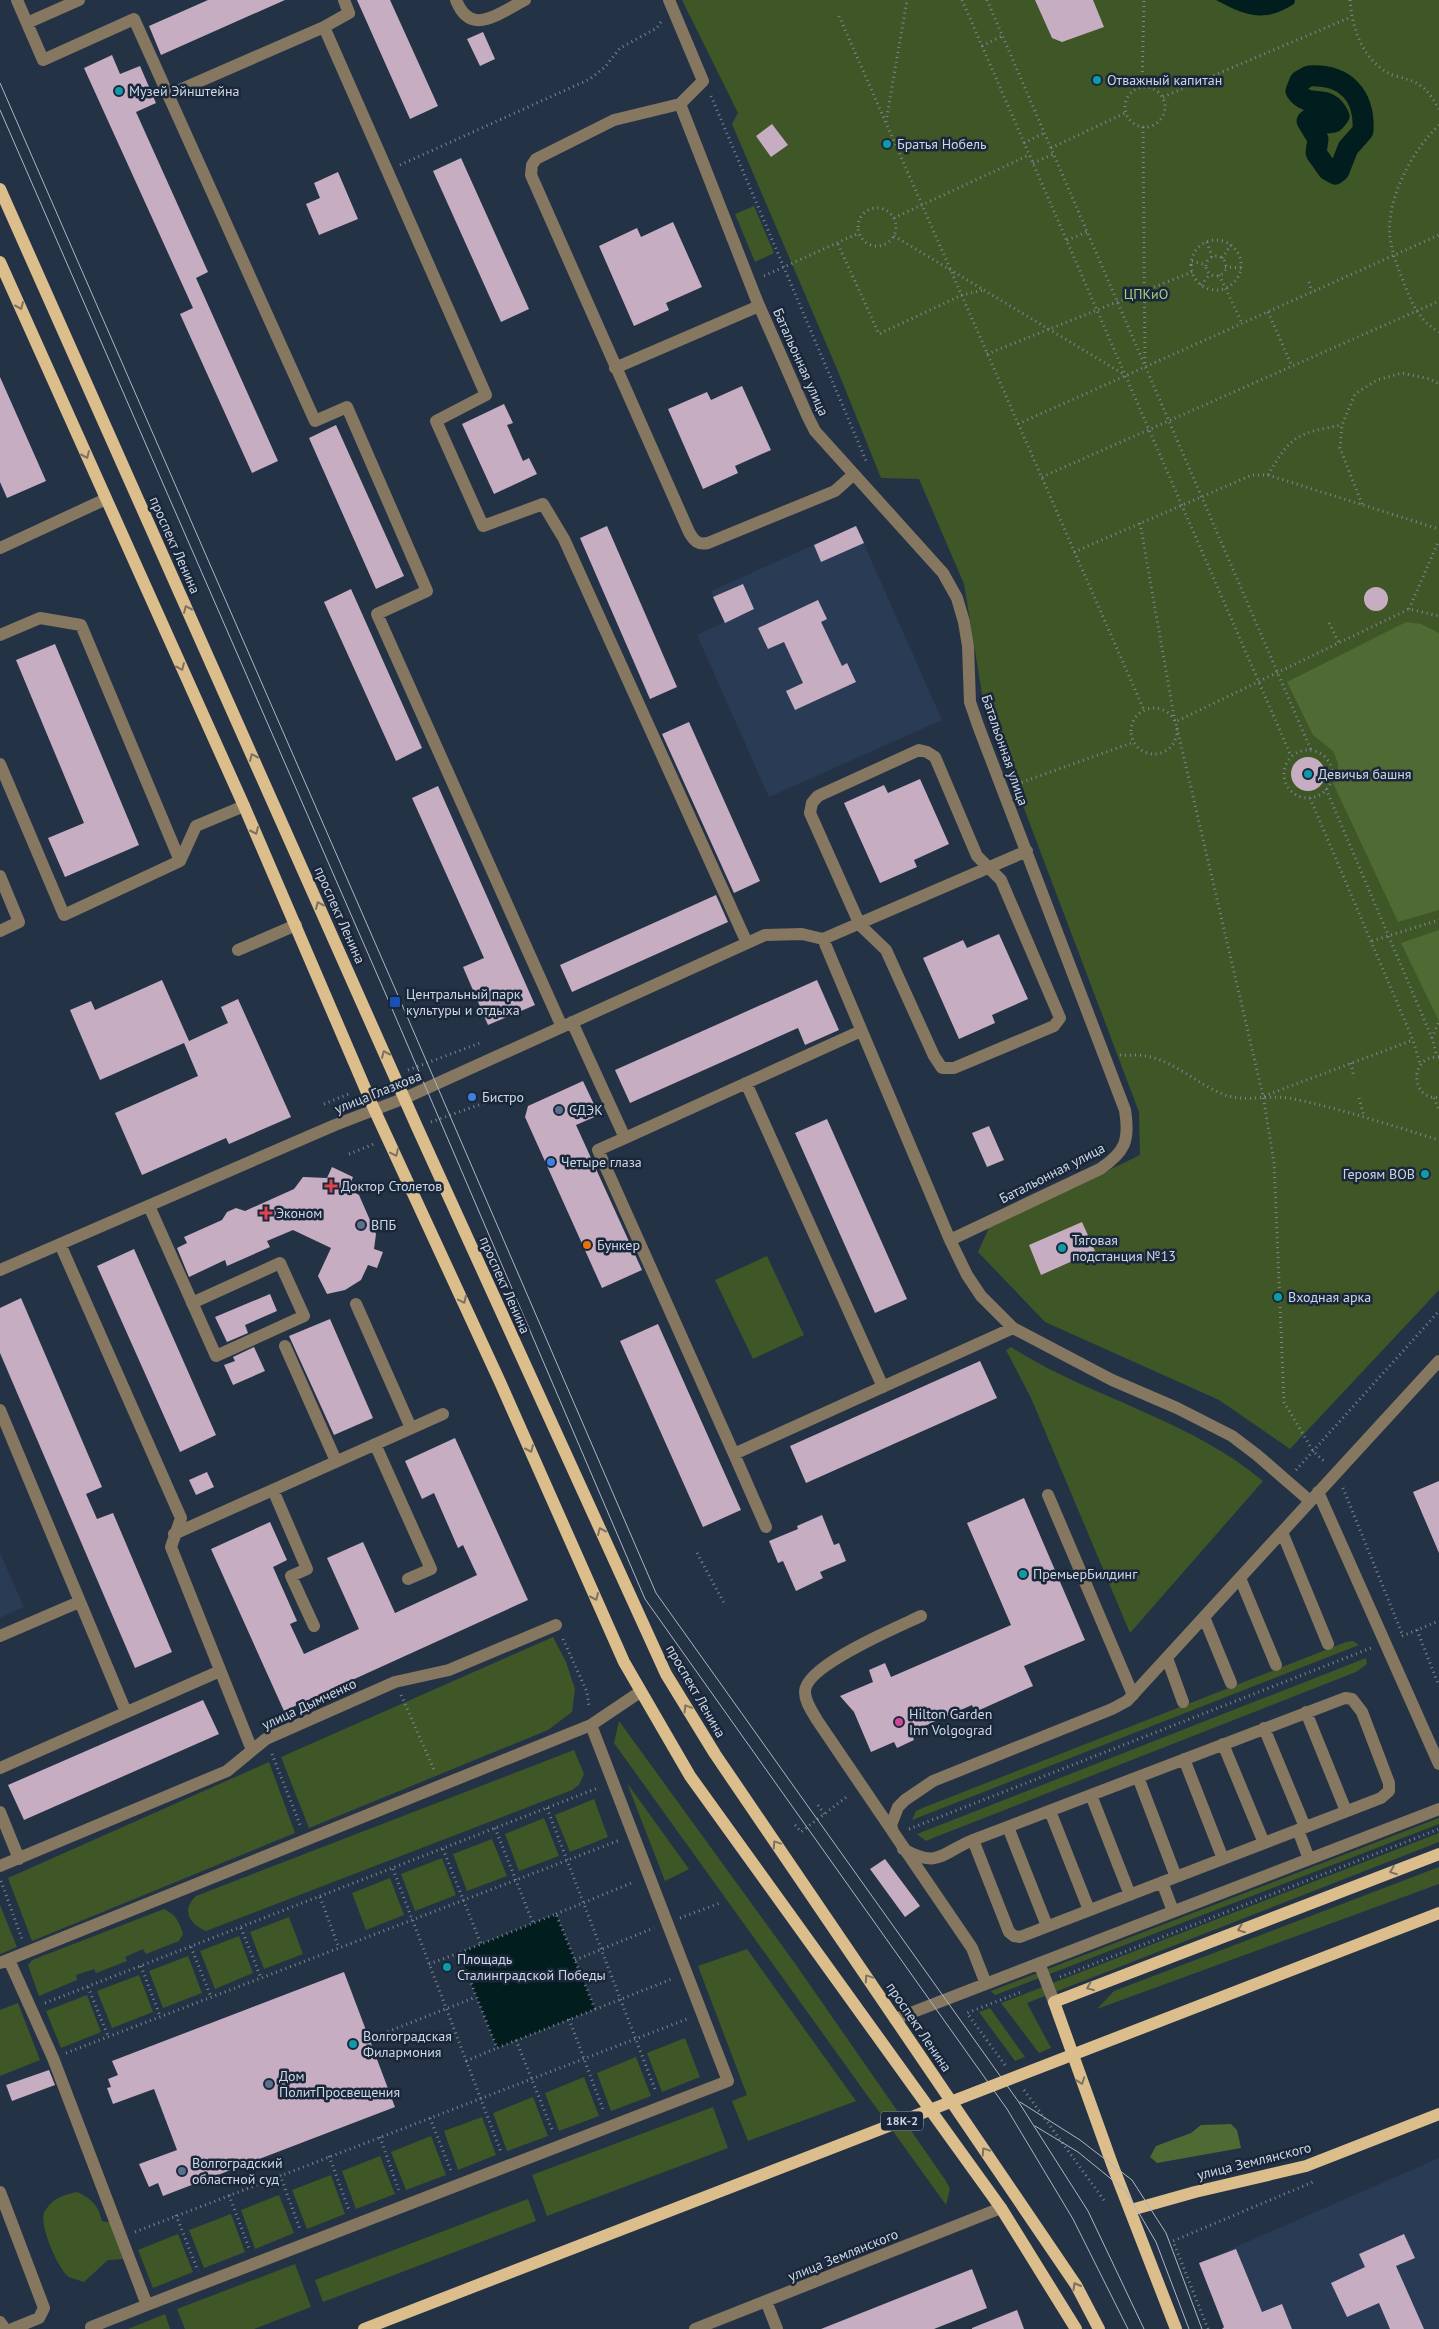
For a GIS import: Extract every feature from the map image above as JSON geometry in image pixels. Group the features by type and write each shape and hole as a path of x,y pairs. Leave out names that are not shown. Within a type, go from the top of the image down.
{"main road":[{"name":"проспект Ленина","path":"0,189 405,1098 666,1674 715,1754 1076,2285 1098,2329"},
{"path":"0,262 244,806 374,1109 500,1382 624,1662 690,1776 1001,2208 1064,2306 1076,2329"},
{"path":"1176,2329 1109,2156 1054,2002 1439,1854"},
{"name":"18К-2","path":"364,2329 1439,1913"},
{"name":"улица Землянского","path":"1131,2210 1195,2192 1306,2166 1439,2114"}],"street":[{"path":"17,0 43,60 134,19 315,421 347,407 427,591 377,614 567,1025 625,1138"},
{"path":"27,23 79,0"},
{"path":"168,94 324,26 349,13 344,0"},
{"path":"456,0 461,13 472,20 483,21 525,0"},
{"path":"671,3 703,81 680,104 614,120 536,159 532,165 531,175 615,368 694,540 701,544 835,491 854,474"},
{"path":"324,26 486,395 436,421 483,526 543,504 564,539 747,943"},
{"name":"Батальонная улица","path":"680,104 759,306 815,431 943,573 957,598 968,646 970,702 1002,791 1125,1110 1126,1140 1118,1155 1100,1169 950,1240"},
{"path":"615,368 759,306"},
{"path":"0,548 106,499"},
{"path":"0,635 40,618 81,625 180,861"},
{"path":"919,750 927,752 935,757 977,856 1001,880 1060,1018 1054,1026 954,1068 942,1068 934,1056 886,950 860,925 810,813 812,803 818,796 919,750"},
{"path":"0,764 64,915 180,861 196,826 244,806"},
{"path":"1027,852 860,925 823,939 950,1240 967,1275 981,1296 1013,1328 1112,1380 1232,1436 1286,1480 1314,1497 1385,1642 1439,1764"},
{"path":"0,876 20,922 0,931"},
{"path":"238,950 296,924"},
{"name":"улица Глазкова","path":"0,1270 374,1109 405,1098 765,935 802,934 823,939"},
{"path":"766,1527 598,1150 861,1031"},
{"path":"746,1083 883,1387"},
{"path":"149,1206 192,1303 216,1356 304,1316 280,1264 192,1303"},
{"path":"60,1244 181,1518 170,1546 252,1750"},
{"path":"356,1304 411,1428"},
{"path":"734,1454 1013,1328"},
{"path":"285,1346 336,1462"},
{"path":"893,1833 891,1825 898,1807 904,1800 933,1781 1112,1709 1133,1695 1439,1361"},
{"path":"0,1410 126,1712"},
{"path":"174,1534 443,1414"},
{"path":"375,1444 431,1569 408,1579"},
{"path":"273,1490 307,1569 291,1576 314,1626"},
{"path":"1048,1495 1133,1695"},
{"path":"1282,1532 1328,1644"},
{"path":"1240,1578 1276,1665"},
{"path":"0,1636 79,1602"},
{"path":"921,1616 826,1664 810,1677 804,1690 806,1701 817,1720 972,1948 986,1984"},
{"path":"1204,1617 1231,1683"},
{"name":"улица Дымченко","path":"0,1866 227,1771 266,1739 395,1682 449,1670 556,1625"},
{"path":"1167,1658 1183,1702"},
{"path":"0,1768 220,1671"},
{"path":"147,2306 32,2008 5,1962 591,1725 640,1692"},
{"path":"904,1849 923,1859 936,1859 974,1840 1008,1826 1346,1698 1352,1698 1362,1712 1388,1783 1388,1791 1381,1798 1020,1937 1014,1936 1009,1932 974,1840"},
{"path":"1306,1712 1346,1811"},
{"path":"91,2327 728,2081 591,1725"},
{"path":"1264,1728 1301,1829 1309,1859"},
{"path":"1222,1744 1264,1843"},
{"path":"1184,1759 1223,1859"},
{"path":"1138,1777 1176,1877"},
{"path":"1091,1795 1130,1894"},
{"path":"895,2019 1439,1809"},
{"path":"1050,1811 1089,1910"},
{"path":"0,1812 19,1859"},
{"path":"1008,1826 1047,1926"},
{"path":"927,1883 929,1869 936,1859"},
{"path":"1162,1882 1173,1911"},
{"path":"1039,1963 1054,2002"},
{"path":"0,2192 44,2308 39,2318 12,2329"},
{"name":"улица Землянского","path":"695,2329 1001,2208"},
{"path":"766,2301 777,2329"},
{"path":"0,2322 5,2329"}],"path":[{"path":"886,122 907,0"},
{"path":"962,0 1291,756"},
{"path":"987,0 1311,750"},
{"path":"1142,86 1144,0"},
{"path":"1350,0 1351,17 1358,38 1370,59 1389,74 1417,82 1432,96 1439,109"},
{"path":"388,170 590,79 604,68 620,48 658,28 671,3"},
{"path":"838,16 1144,710"},
{"path":"1163,97 1351,17"},
{"path":"982,46 1002,36"},
{"path":"703,81 785,267 868,466"},
{"path":"1142,86 1154,88 1163,97 1165,103 1163,117 1153,126 1143,127 1133,124 1125,113 1124,106 1129,94 1142,86"},
{"path":"1051,148 1125,113"},
{"path":"1439,124 1425,138 1408,164 1390,222 1393,256 1416,312 1439,332"},
{"path":"1143,127 1145,367"},
{"path":"1024,143 1044,133"},
{"path":"1033,163 1054,154"},
{"path":"894,218 1029,155"},
{"path":"883,208 894,218 896,228 894,236 887,244 875,246 864,241 859,233 858,223 860,217 870,209 883,208"},
{"path":"1066,240 1087,232"},
{"path":"750,282 859,233"},
{"path":"1018,424 1439,235"},
{"path":"894,236 1126,376"},
{"path":"1222,241 1232,245 1240,257 1242,268 1237,280 1226,289 1216,291 1201,286 1192,272 1192,261 1198,248 1207,242 1222,241"},
{"path":"1207,242 1212,257"},
{"path":"838,244 879,334 962,295 983,290"},
{"path":"1222,258 1232,245"},
{"path":"1212,257 1222,258"},
{"path":"1206,265 1212,257"},
{"path":"1222,258 1225,267"},
{"path":"1192,261 1206,265"},
{"path":"1206,265 1210,274"},
{"path":"1225,267 1242,268"},
{"path":"1219,275 1225,267"},
{"path":"987,354 1192,272"},
{"path":"1210,274 1219,275"},
{"path":"1201,286 1210,274"},
{"path":"1219,275 1242,323"},
{"path":"1309,282 1312,292"},
{"path":"1042,477 1439,302"},
{"path":"1268,312 1292,366"},
{"path":"1362,505 1340,448 1342,426 1356,394 1377,380 1402,373 1430,379 1439,384"},
{"path":"1268,475 1283,449 1306,432 1342,426"},
{"path":"1074,552 1252,475 1268,475 1439,529"},
{"path":"1140,523 1175,722 1263,1096 1274,1162 1284,1402 1313,1451"},
{"path":"1410,610 1439,540"},
{"path":"1175,722 1410,610 1439,616"},
{"path":"1330,623 1339,643"},
{"path":"1175,722 1165,710 1151,708 1144,710 1134,720 1131,727 1134,742 1146,752 1161,753 1174,743 1177,728"},
{"path":"1002,791 1134,742"},
{"path":"1311,750 1325,758 1330,765 1330,782 1319,795 1310,798 1301,797 1287,785 1285,767 1291,756 1302,751 1311,750"},
{"path":"1326,789 1438,1056 1428,1058 1420,1064 1416,1074 1418,1086 1425,1094 1434,1098 1439,1097"},
{"path":"1310,798 1413,1040 1420,1064"},
{"path":"1372,941 1388,934 1439,920"},
{"path":"1432,1038 1439,1021"},
{"path":"1119,1055 1146,1056 1165,1062 1224,1094 1244,1099 1263,1096 1413,1040"},
{"path":"1352,1063 1354,1078"},
{"path":"1263,1096 1288,1098 1364,1117 1439,1140"},
{"path":"1359,1098 1364,1117"},
{"path":"1434,1098 1439,1110"},
{"path":"1286,1480 1439,1311"},
{"path":"1336,1473 1403,1636"},
{"path":"697,1553 725,1605"},
{"path":"893,1833 1439,1621"},
{"path":"556,1625 587,1692"},
{"path":"1417,1630 1439,1686"},
{"path":"395,1682 439,1779"},
{"path":"266,1739 303,1833"},
{"path":"32,2008 601,1787"},
{"path":"795,1826 800,1832 853,1792"},
{"path":"818,1805 824,1814"},
{"path":"547,1808 656,2091"},
{"path":"495,1828 533,1923"},
{"path":"1057,1978 1439,1829"},
{"path":"52,2058 623,1839"},
{"path":"444,1849 481,1944"},
{"path":"393,1869 504,2160"},
{"path":"0,1878 25,1946"},
{"path":"429,1964 637,1881"},
{"path":"320,1897 339,1948"},
{"path":"688,1915 720,1903"},
{"path":"556,1914 595,2009"},
{"path":"575,1960 655,1927 658,1936"},
{"path":"241,1928 261,1978"},
{"path":"191,1947 211,1997"},
{"path":"459,1953 497,2048"},
{"path":"141,1966 160,2016"},
{"path":"670,1970 676,1986"},
{"path":"466,2061 568,2019 686,1974"},
{"path":"88,1986 108,2036"},
{"path":"370,2039 476,1997"},
{"path":"686,2010 693,2026"},
{"path":"121,2238 176,2215 689,2018"},
{"path":"568,2019 603,2111"},
{"path":"516,2040 552,2130"},
{"path":"430,2118 454,2178"},
{"path":"380,2137 402,2198"},
{"path":"329,2156 351,2218"},
{"path":"280,2175 303,2236"},
{"path":"1208,2329 1173,2241 1320,2180"},
{"path":"229,2195 252,2256"},
{"path":"176,2215 200,2276"}],"shaded area":[{"path":"1216,0 1295,0 1294,4 1273,14 1255,15 1237,10"},
{"path":"856,526 942,720 769,797 697,635 724,622 711,591"},
{"path":"0,1553 24,1607 0,1618"},
{"path":"556,1914 595,2009 497,2048 459,1953"},
{"path":"1439,2158 1439,2329 1225,2329 1199,2263"}],"green space":[{"name":"ЦПКиО","path":"682,0 1439,0 1439,1290 1290,1449 1219,1400 1045,1322 978,1252 989,1228 1140,1155 1139,1112 983,700 964,584 919,479 881,478 837,369 732,124 738,113"},
{"path":"754,206 774,253 755,262 735,214"},
{"path":"1406,622 1421,624 1439,633 1439,910 1398,922 1333,783 1338,774 1338,763 1333,751 1313,735 1287,682"},
{"path":"1439,930 1439,1021 1401,943"},
{"path":"767,1256 804,1335 753,1359 715,1280"},
{"path":"1011,1347 1074,1381 1204,1441 1263,1481 1130,1633 1031,1398 1006,1350"},
{"path":"553,1637 566,1662 575,1689 572,1712 548,1730 309,1828 281,1757"},
{"path":"1353,1641 1359,1645 912,1820 916,1811 925,1807 1346,1642"},
{"path":"1366,1658 1367,1664 1356,1672 926,1841 917,1834"},
{"path":"619,1721 794,1962 946,2181 950,2189 946,2205 614,1743"},
{"path":"574,1750 584,1774 579,1785 572,1790 206,1931 191,1921 188,1911 189,1906 196,1896"},
{"path":"269,1762 295,1833 32,1941 8,1878"},
{"path":"627,1783 689,1869 665,1881"},
{"path":"594,1799 608,1837 570,1852 555,1815"},
{"path":"544,1818 559,1856 519,1871 505,1834"},
{"path":"1439,1818 1439,1824 995,1995 991,1991"},
{"path":"1439,1833 1439,1842 1027,2003 1051,2048 1039,2053 1001,2003"},
{"path":"492,1839 507,1876 467,1891 453,1854"},
{"path":"442,1858 456,1895 415,1911 401,1874"},
{"path":"1439,1867 1439,1884 1097,2009 1114,1991"},
{"path":"390,1878 404,1915 366,1930 352,1893"},
{"path":"0,1905 17,1947 0,1954"},
{"path":"164,1909 174,1916 178,1922 183,1934 179,1941 146,1954 143,1949 125,1957 127,1961 96,1973 94,1969 76,1975 77,1980 39,1996 28,1965 32,1960"},
{"path":"289,1917 303,1954 264,1969 250,1932"},
{"path":"239,1936 253,1973 215,1989 200,1951"},
{"path":"747,1949 856,2101 748,2141 732,2101 747,2095 698,1966"},
{"path":"188,1956 202,1993 163,2008 149,1971"},
{"path":"139,1975 153,2012 112,2028 97,1991"},
{"path":"87,1995 101,2032 61,2048 46,2011"},
{"path":"18,2003 40,2060 0,2076 0,2010"},
{"path":"990,2008 1025,2057 1015,2061 979,2012"},
{"path":"685,2038 700,2077 662,2092 647,2053"},
{"path":"636,2057 651,2096 611,2111 597,2073"},
{"path":"584,2077 599,2116 559,2131 545,2093"},
{"path":"533,2097 548,2136 507,2151 493,2113"},
{"path":"713,2107 728,2148 547,2216 532,2175"},
{"path":"482,2117 496,2155 458,2170 444,2131"},
{"path":"1231,2124 1237,2130 1241,2148 1157,2163 1150,2157 1156,2146 1191,2133 1201,2125"},
{"path":"431,2136 446,2175 406,2190 391,2152"},
{"path":"380,2156 395,2194 356,2209 342,2171"},
{"path":"331,2175 345,2214 307,2229 292,2190"},
{"path":"77,2192 94,2203 102,2221 113,2223 123,2259 108,2260 84,2282 69,2277 59,2265 46,2234 43,2216 55,2200"},
{"path":"279,2195 294,2233 255,2249 241,2210"},
{"path":"528,2199 536,2221 323,2302 315,2280"},
{"path":"231,2214 245,2252 204,2268 189,2230"},
{"path":"178,2234 193,2272 153,2288 138,2250"},
{"path":"295,2264 311,2307 254,2329 185,2329 177,2309"},
{"path":"165,2314 170,2329 128,2329"}],"building":[{"path":"208,0 285,0 161,55 149,26"},
{"path":"357,0 390,0 438,106 410,119"},
{"path":"1035,0 1093,0 1104,27 1062,42 1052,38"},
{"path":"483,32 495,59 480,66 467,39"},
{"path":"112,55 120,74 140,66 156,103 136,112 208,272 196,278 278,461 252,473 180,314 193,308 84,68"},
{"path":"772,124 788,145 771,157 756,136"},
{"path":"461,158 529,309 501,322 433,171"},
{"path":"338,172 358,219 319,235 306,204 320,198 314,183"},
{"path":"673,222 702,287 666,303 669,310 634,326 599,246 637,228 641,237"},
{"path":"0,377 46,481 7,498 0,482"},
{"path":"742,386 771,450 735,466 738,473 703,489 668,409 707,392 711,400"},
{"path":"504,404 513,423 507,425 523,461 529,458 537,474 494,494 462,424"},
{"path":"336,425 404,576 376,589 309,438"},
{"path":"607,526 677,687 650,699 580,538"},
{"path":"856,526 864,543 821,562 814,545"},
{"path":"743,584 754,609 725,623 713,597"},
{"path":"1376,587 1384,591 1388,599 1384,607 1376,611 1368,607 1364,599 1368,591"},
{"path":"351,589 422,748 396,761 324,602"},
{"path":"818,600 827,619 821,622 842,666 847,663 856,682 795,710 786,691 803,683 784,642 768,649 758,628"},
{"path":"55,644 139,845 65,877 48,838 84,823 16,660"},
{"path":"689,722 760,881 734,893 662,734"},
{"name":"Девичья башня","path":"1308,757 1320,762 1325,774 1320,786 1308,791 1296,786 1291,774 1296,762"},
{"path":"920,779 949,844 914,860 917,867 880,883 844,803 884,785 888,793"},
{"path":"438,786 535,1005 488,1025 463,967 484,958 412,798"},
{"path":"716,895 728,922 572,992 560,965"},
{"path":"999,934 1028,999 992,1015 995,1023 959,1039 923,958 963,940 967,948"},
{"path":"162,980 189,1041 228,1023 221,1007 238,999 291,1117 229,1144 226,1138 142,1175 115,1113 198,1076 184,1043 100,1080 70,1010 91,1001 95,1010"},
{"path":"817,980 839,1030 805,1045 798,1028 630,1103 615,1070"},
{"path":"583,1081 599,1115 576,1125 642,1270 602,1288 525,1117 528,1106"},
{"path":"827,1119 907,1299 875,1313 795,1133"},
{"path":"989,1126 1004,1160 987,1167 972,1133"},
{"path":"332,1167 353,1177 348,1189 359,1195 376,1234 374,1249 383,1252 377,1268 368,1265 361,1280 345,1290 327,1294 318,1276 331,1248 293,1230 267,1241 270,1247 227,1266 225,1260 189,1277 177,1248 187,1243 184,1237 222,1220 227,1212 236,1208 245,1211 294,1189 303,1177 327,1178"},
{"name":"Тяговая подстанция №13","path":"1082,1222 1095,1251 1041,1275 1029,1245"},
{"path":"134,1249 216,1435 180,1452 97,1266"},
{"path":"270,1294 277,1311 245,1325 248,1333 227,1342 215,1317"},
{"path":"21,1298 102,1487 86,1494 97,1519 113,1513 172,1652 135,1668 0,1353 0,1308"},
{"path":"330,1319 373,1418 334,1435 289,1336"},
{"path":"658,1324 741,1510 703,1527 620,1341"},
{"path":"254,1347 265,1371 233,1385 224,1365 235,1361 233,1357"},
{"path":"980,1361 997,1398 806,1483 790,1446"},
{"path":"455,1438 528,1600 284,1711 211,1549 270,1522 287,1560 273,1567 297,1621 290,1624 304,1654 359,1629 327,1558 363,1542 395,1613 477,1575 463,1545 458,1548 434,1493 422,1499 405,1461"},
{"path":"207,1472 214,1487 196,1495 189,1480"},
{"path":"1439,1481 1439,1553 1413,1492"},
{"name":"ПремьерБилдинг","path":"1024,1498 1085,1640 1024,1666 1033,1686 975,1712 972,1705 911,1732 914,1740 897,1748 894,1742 871,1752 854,1712 840,1696 873,1682 869,1670 885,1663 891,1677 1011,1625 967,1523"},
{"path":"822,1515 834,1545 839,1543 846,1561 820,1572 823,1578 796,1591 783,1561 778,1563 769,1541 798,1529 797,1526"},
{"path":"203,1700 219,1734 24,1820 8,1785"},
{"path":"885,1859 920,1906 905,1917 870,1869"},
{"name":"Дом ПолитПросвещения","path":"344,1972 395,2107 163,2196 158,2183 149,2187 139,2164 177,2150 154,2089 113,2104 107,2088 111,2087 108,2079 118,2075 112,2061"},
{"path":"49,2070 55,2085 12,2101 6,2085"},
{"path":"1404,2234 1415,2258 1396,2266 1424,2329 1390,2329 1379,2303 1347,2317 1331,2283 1365,2267 1359,2254"},
{"path":"1236,2249 1262,2312 1282,2304 1292,2329 1222,2329 1224,2327 1199,2263"},
{"path":"972,2269 987,2308 934,2329 821,2329"},
{"path":"1017,2310 1024,2329 972,2329 972,2328"}],"waterway":[{"path":"1309,76 1322,76 1333,79 1350,89 1356,97 1363,118 1363,131 1348,148 1339,171 1335,174 1328,170 1316,153 1318,139 1307,121 1311,118 1327,123 1334,122 1339,116 1329,104 1307,100 1296,91 1300,81 1309,76"}],"tram line":[{"path":"0,83 656,1593 1018,2101 1088,2211 1144,2329"},
{"path":"0,110 390,1004 645,1599 1007,2109 1073,2219 1128,2329"},
{"path":"1020,2102 1080,2140 1132,2180 1166,2233 1202,2329"},
{"path":"1035,2126 1078,2152 1126,2191 1156,2242 1189,2329"}],"place":[{"name":"Отважный капитан","path":"1097,80"},
{"name":"Музей Эйнштейна","path":"119,91"},
{"name":"Братья Нобель","path":"887,144"},
{"name":"Девичья башня","path":"1308,774"},
{"name":"Центральный парк культуры и отдыха","path":"395,1002"},
{"name":"Бистро","path":"472,1097"},
{"name":"СДЭК","path":"559,1110"},
{"name":"Четыре глаза","path":"551,1162"},
{"name":"Героям ВОВ","path":"1425,1174"},
{"name":"Доктор Столетов","path":"331,1186"},
{"name":"Эконом","path":"266,1213"},
{"name":"ВПБ","path":"361,1225"},
{"name":"Бункер","path":"587,1245"},
{"name":"Тяговая подстанция №13","path":"1062,1248"},
{"name":"Входная арка","path":"1278,1297"},
{"name":"ПремьерБилдинг","path":"1023,1574"},
{"name":"Hilton Garden Inn Volgograd","path":"899,1722"},
{"name":"Площадь Сталинградской Победы","path":"447,1967"},
{"name":"Волгоградская Филармония","path":"353,2044"},
{"name":"Дом ПолитПросвещения","path":"269,2084"},
{"name":"Волгоградский областной суд","path":"182,2171"}]}
